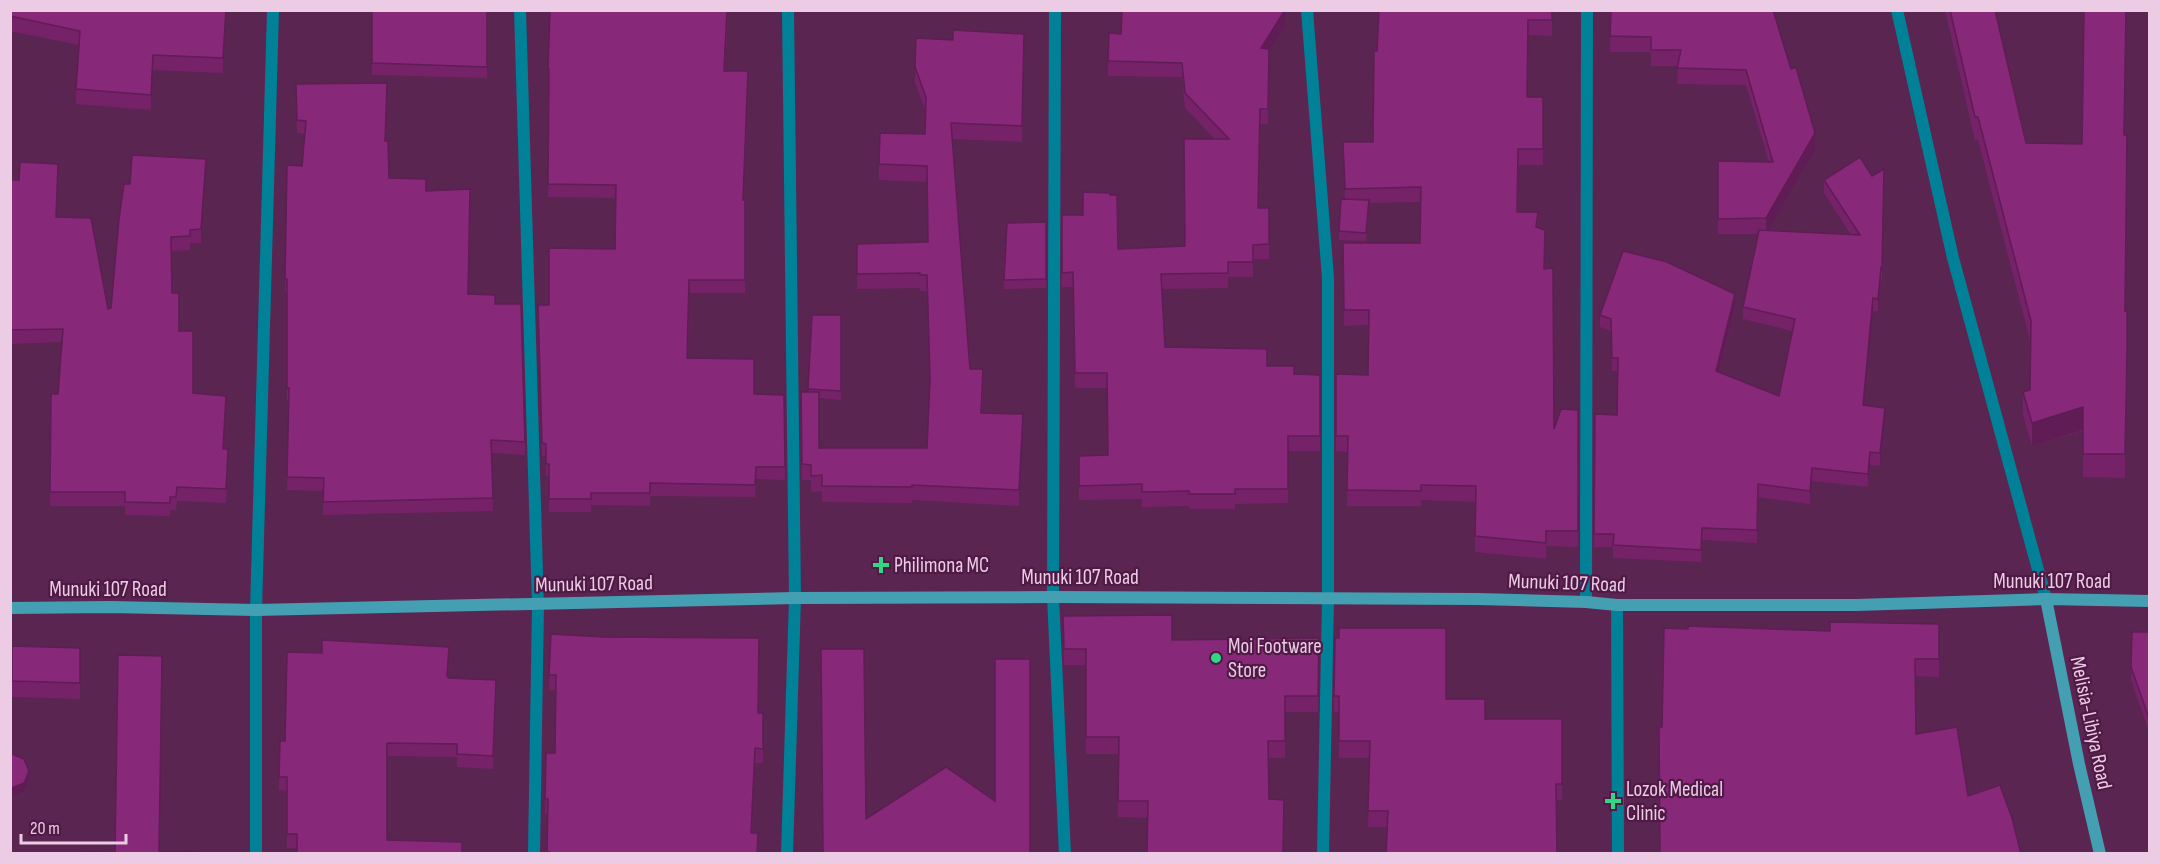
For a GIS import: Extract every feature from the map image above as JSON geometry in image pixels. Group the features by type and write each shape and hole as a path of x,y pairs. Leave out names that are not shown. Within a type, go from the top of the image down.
{"main road":[{"name":"Munuki 107 Road","path":"10,608 110,607 256,610 795,598 1053,597 1328,598 1586,602 1617,605 1856,605 2046,599 2150,601"},
{"name":"Melisia-Libiya Road","path":"2046,599 2079,764 2100,854"}],"street":[{"path":"256,854 256,610 273,10"},
{"path":"520,10 538,605 534,854"},
{"path":"787,854 795,598 788,10"},
{"path":"1055,10 1053,597 1065,854"},
{"path":"1307,10 1328,278 1328,598 1323,854"},
{"path":"1586,602 1587,10"},
{"path":"1897,10 1953,258 2046,599"},
{"path":"1617,605 1617,854"}],"building":[{"path":"10,10 226,10 223,58 153,55 151,95 76,89 80,31 10,16"},
{"path":"372,10 487,10 487,67 372,63"},
{"path":"550,10 727,10 724,71 748,71 743,200 745,200 745,280 689,280 687,358 754,359 754,394 784,395 785,467 756,467 755,485 650,483 650,493 591,493 591,499 549,499 549,464 546,464 546,444 542,443 538,305 549,305 549,248 615,249 616,185 548,184"},
{"path":"1122,10 1285,10 1261,48 1269,49 1268,109 1260,109 1258,208 1269,208 1269,244 1253,245 1253,262 1228,262 1228,273 1161,274 1165,347 1267,349 1267,366 1294,366 1294,374 1320,375 1320,436 1288,436 1288,489 1235,489 1235,494 1189,494 1189,491 1142,492 1142,484 1079,486 1079,456 1108,455 1107,373 1075,373 1073,272 1062,273 1062,215 1083,215 1083,192 1110,193 1110,195 1117,195 1118,249 1185,246 1184,139 1229,139 1185,93 1182,63 1108,61 1109,33 1121,34"},
{"path":"1379,10 1552,10 1552,20 1528,20 1527,97 1543,97 1543,149 1518,149 1517,212 1538,212 1536,227 1545,230 1544,269 1553,268 1554,429 1561,409 1578,410 1578,531 1546,531 1546,543 1475,536 1476,486 1421,485 1421,491 1347,490 1348,436 1336,436 1336,374 1368,375 1369,310 1344,310 1343,243 1420,243 1421,187 1345,189 1343,142 1373,142 1374,51 1377,51"},
{"path":"1611,10 1773,10 1791,69 1796,67 1815,133 1766,218 1718,219 1718,161 1773,162 1746,70 1677,68 1681,50 1651,50 1651,37 1610,36"},
{"path":"1950,10 1995,10 2026,143 2082,144 2084,10 2126,10 2125,454 2083,454 2083,407 2032,423 2023,392 2030,390 2031,321 1978,117 1975,117"},
{"path":"953,30 1024,34 1022,126 951,123 970,369 983,369 981,413 1023,414 1019,490 912,485 912,487 822,486 822,475 811,476 811,465 802,464 801,392 819,392 819,448 927,448 930,379 927,275 920,275 920,273 857,274 857,244 928,242 927,166 879,164 880,133 925,134 926,97 915,67 916,38 953,40"},
{"path":"387,83 385,141 388,141 389,178 426,179 426,191 470,189 468,294 495,295 495,304 521,304 525,442 491,440 493,498 323,502 324,478 287,477 289,388 287,388 287,279 285,279 287,165 302,166 306,121 297,120 296,84"},
{"path":"132,155 206,159 201,229 190,230 190,236 171,237 172,293 179,293 179,331 193,331 193,393 226,396 223,449 228,449 226,489 177,487 176,497 170,497 170,503 125,502 125,492 50,492 51,394 58,394 63,329 10,330 10,180 19,180 20,162 58,164 56,217 91,218 108,309 111,308 124,184 130,184"},
{"path":"1860,157 1872,176 1884,169 1882,269 1878,299 1873,298 1863,405 1885,408 1880,453 1870,452 1868,474 1812,468 1810,491 1758,484 1757,530 1702,528 1701,550 1613,545 1614,534 1594,534 1595,414 1617,415 1618,358 1612,358 1611,319 1600,315 1623,251 1667,262 1735,294 1716,371 1779,396 1795,319 1743,307 1759,230 1860,235 1824,180"},
{"path":"1341,199 1369,200 1366,233 1339,231"},
{"path":"1046,222 1046,279 1004,280 1007,223"},
{"path":"812,315 841,315 841,391 808,389"},
{"path":"1172,615 1172,640 1319,638 1318,696 1285,696 1285,741 1268,741 1269,799 1284,800 1283,854 1147,854 1148,801 1118,801 1119,737 1086,737 1086,649 1064,649 1063,616"},
{"path":"1830,622 1939,624 1939,659 1915,659 1916,734 1957,727 1968,796 2000,785 2012,818 2021,854 1660,854 1659,727 1662,727 1664,628 1688,629 1688,626 1830,631"},
{"path":"1339,628 1446,628 1446,699 1485,699 1485,719 1562,719 1562,784 1556,784 1557,854 1386,854 1388,811 1368,811 1370,741 1339,741 1339,696 1334,696 1335,638 1339,638"},
{"path":"2132,632 2150,632 2150,721 2131,667"},
{"path":"551,634 604,637 759,638 758,713 763,713 763,749 755,748 751,833 758,833 757,854 550,854 547,852 546,753 555,753 556,675 549,675"},
{"path":"322,640 449,647 447,676 449,678 496,680 493,756 457,754 457,744 387,743 387,840 462,842 462,854 297,854 297,834 287,834 287,777 279,777 280,741 285,741 287,652 322,653"},
{"path":"12,646 80,648 80,683 12,681"},
{"path":"821,649 864,649 866,819 946,767 995,801 995,659 1030,659 1030,854 823,854"},
{"path":"118,655 162,656 159,852 193,851 193,854 84,854 84,852 115,853"},
{"path":"10,754 24,759 29,771 24,783 12,788 10,787"}],"place":[{"name":"Philimona MC","path":"881,565"},
{"name":"Moi Footware Store","path":"1216,658"},
{"name":"Lozok Medical Clinic","path":"1613,801"}]}
